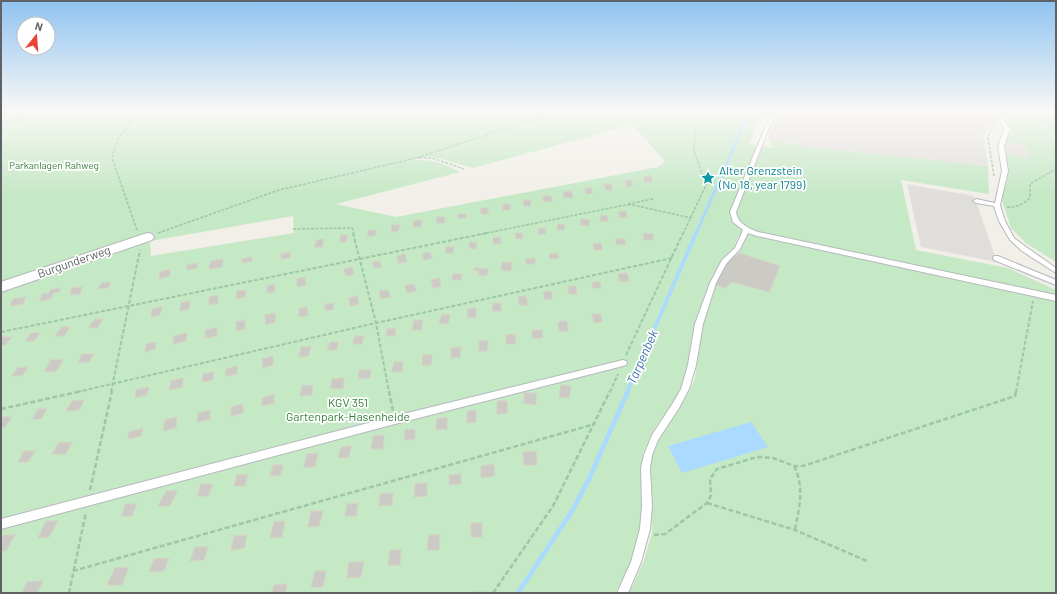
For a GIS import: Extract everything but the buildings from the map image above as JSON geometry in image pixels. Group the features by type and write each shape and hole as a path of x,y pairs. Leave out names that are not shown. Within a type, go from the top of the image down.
{"street":[{"name":"Burgunderweg","path":"1,286 140,240"}],"lane":[{"path":"762,140 733,212 734,221 746,230 1056,298"},
{"path":"1003,140 1001,146 1005,171 996,205 1002,221 1012,239 1024,250 1056,271"},
{"path":"976,201 996,205"},
{"path":"622,593 639,556 645,536 647,506 645,477 648,456 657,432 674,410 690,378 699,324 716,278 724,261 736,249 746,230"},
{"path":"996,258 1056,283"},
{"path":"1,524 395,420 622,363"}],"path":[{"path":"69,593 112,384 130,305 140,250 140,240 112,158 113,148 118,140"},
{"path":"140,240 279,190 416,158 473,140"},
{"path":"416,158 432,158 464,169"},
{"path":"996,205 1011,208 1025,203 1030,198 1030,184 1056,169"},
{"path":"1,332 653,199"},
{"path":"625,205 633,205 691,218"},
{"path":"293,229 352,228 376,323 395,420"},
{"path":"1,410 376,323 672,258"},
{"path":"645,536 665,534 707,503 711,495 710,479 717,469 757,457 773,458 794,466 803,466 1015,396 1034,293"},
{"path":"73,571 595,424"},
{"path":"794,466 800,475 802,486 795,530"},
{"path":"707,503 795,530 867,562"},
{"path":"474,593 488,593"}],"shaded area":[{"path":"768,140 983,140 988,166 807,147 784,141 770,142"},
{"path":"1006,141 1027,145 1029,158 1006,153"},
{"path":"907,184 974,196 997,262 921,247"}],"green space":[{"path":"1,140 578,140 473,168 434,157 425,157 413,160 438,162 460,172 336,204 396,217 658,167 665,161 645,140 751,140 749,144 773,148 770,142 775,140 807,147 988,166 989,194 901,180 916,250 1008,268 1056,290 1056,593 629,593 644,561 652,532 652,507 649,479 652,457 660,434 677,413 695,379 701,325 716,285 725,288 732,282 769,291 780,266 739,253 744,241 738,236 734,248 722,259 713,276 696,322 687,376 680,392 653,431 643,454 641,477 643,506 640,536 635,554 615,593 1,593","holes":["293,216 294,233 151,256 150,241"]},
{"path":"1007,140 1056,140 1056,262 1026,243 1011,228 1002,200 1009,172 1006,153 1029,158 1026,145 1006,141"}],"water":[{"path":"751,422 768,447 682,473 668,446"}],"waterway":[{"name":"Tarpenbek","path":"696,234 737,140"},
{"name":"Tarpenbek","path":"627,392 696,233"},
{"name":"Tarpenbek","path":"518,593 572,511 589,479 628,391"}],"place":[{"name":"Alter Grenzstein (No 18, year 1799)","path":"708,178"}],"park label":[{"name":"Parkanlagen Rahweg","path":"54,165"},
{"name":"KGV 351 Gartenpark-Hasenheide","path":"348,410"}]}
